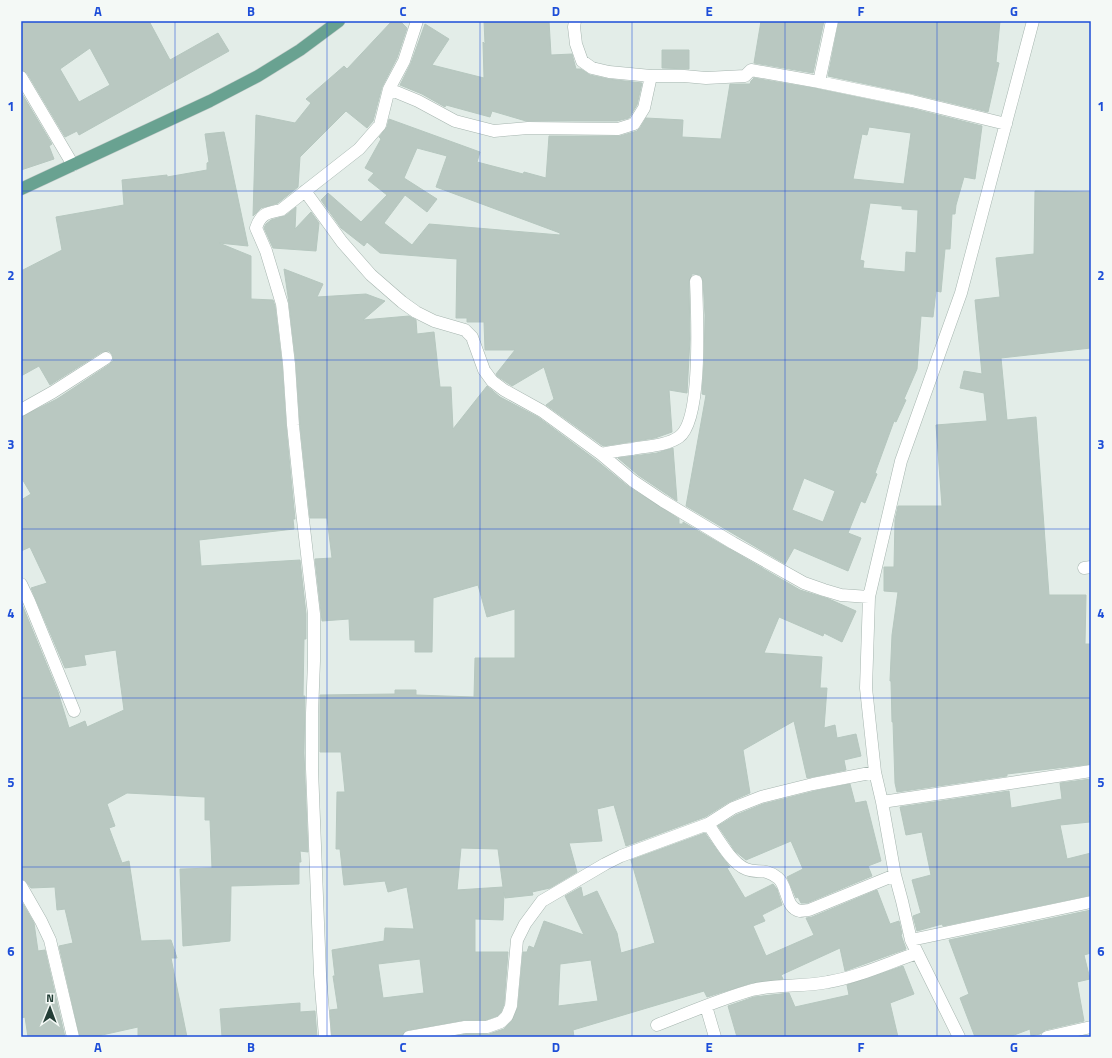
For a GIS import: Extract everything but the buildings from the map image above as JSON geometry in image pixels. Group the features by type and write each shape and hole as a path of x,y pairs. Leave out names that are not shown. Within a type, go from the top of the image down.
{"main road":[{"path":"21,189 210,101 258,76 300,50 339,21"}],"street":[{"path":"325,1037 320,974 312,769 314,614 293,425 289,364 282,304 266,251 256,228 261,217 266,214 282,210 359,148 380,125 389,89 404,61 417,21"},
{"path":"575,21 574,27 576,44 582,61 592,68 609,72 651,76 706,78 745,76 751,70 912,101 1006,124"},
{"path":"819,82 832,21"},
{"path":"959,1037 911,940 895,875 875,772 866,688 869,597 901,461 961,294 1033,21"},
{"path":"389,89 418,101 455,121 494,131 528,128 618,129 634,124 644,108 651,76"},
{"path":"21,77 73,165"},
{"path":"305,190 342,242 371,275 416,312 434,321 465,330 472,337 484,370 492,381 504,390 542,411 601,454 633,481 733,543 804,583 841,595 869,597"},
{"path":"601,454 665,444 680,437 690,421 695,396 696,376 696,281"},
{"path":"21,410 48,396 106,358"},
{"path":"21,584 74,711"},
{"path":"882,802 1091,771"},
{"path":"409,1037 467,1032 501,1022 507,1016 511,1006 517,940 525,924 542,901 605,864 621,856 708,824 733,808 761,797 813,784 875,772"},
{"path":"708,824 736,862 746,870 767,871 780,879 791,905 799,911 809,910 895,875"},
{"path":"21,886 50,940 73,1037"},
{"path":"911,940 1091,902"},
{"path":"657,1024 751,990 768,987 812,985 847,979 917,953"},
{"path":"706,1006 715,1037"},
{"path":"1047,1037 1091,1027"}]}
